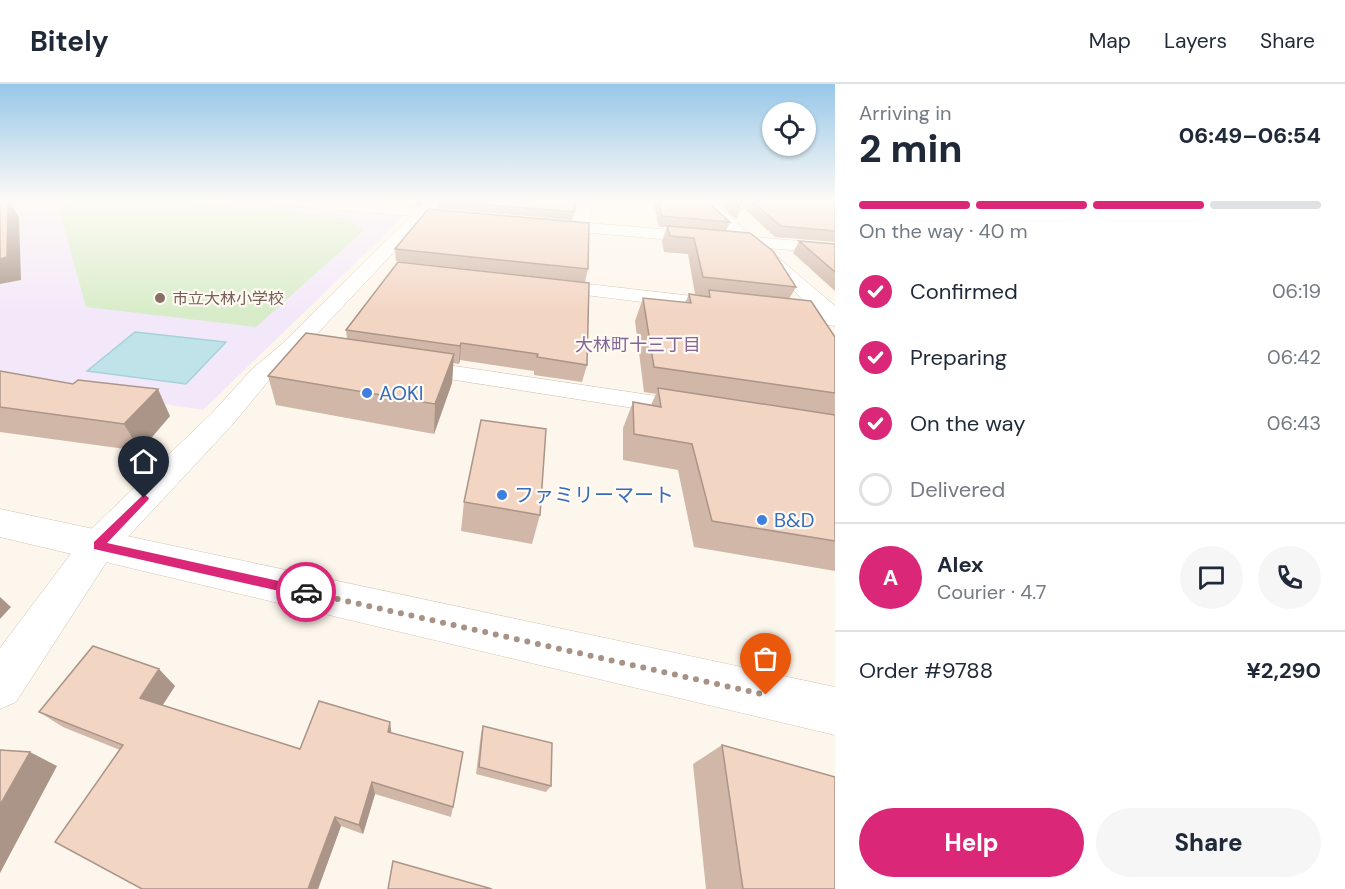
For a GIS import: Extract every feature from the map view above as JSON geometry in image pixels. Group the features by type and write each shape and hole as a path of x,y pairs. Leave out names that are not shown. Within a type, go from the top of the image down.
{"street":[{"path":"0,686 98,545 223,418 261,374 303,350 384,267 405,238"},
{"path":"697,238 835,249"},
{"path":"741,238 835,318"},
{"path":"526,283 835,318"},
{"path":"386,363 717,414"},
{"path":"0,523 835,711"}],"shaded area":[{"name":"市立大林小学校","path":"0,238 382,238 203,410 0,379"}],"green space":[{"path":"67,238 356,238 256,327 86,307"}],"water":[{"path":"135,332 226,342 186,384 87,371"}],"building":[{"path":"0,238 7,238 7,257 0,259"},
{"path":"404,238 589,238 588,269 395,249"},
{"path":"689,238 756,238 773,251 796,287 703,277 694,238"},
{"path":"799,241 835,244 835,272"},
{"path":"398,262 589,283 587,365 537,357 538,354 346,330"},
{"path":"709,290 811,301 835,337 835,393 654,367 643,298 691,303 689,294 710,297"},
{"path":"306,333 454,354 435,404 268,376"},
{"path":"0,371 73,384 78,380 158,389 124,424 0,407"},
{"path":"658,388 835,415 835,541 712,521 692,444 634,434 633,402 661,407"},
{"path":"481,420 546,429 540,515 464,502"},
{"path":"93,646 159,669 140,698 300,749 319,701 390,722 388,732 463,752 453,807 372,782 359,825 335,817 308,889 142,889 55,842 123,745 39,712"},
{"path":"483,726 552,743 551,786 479,767"},
{"path":"722,745 835,777 835,889 743,889"},
{"path":"0,750 30,752 0,805"},
{"path":"393,861 492,889 388,889"}],"way so far":[{"path":"306,592 766,695"}],"place":[{"name":"市立大林小学校","path":"160,298"},
{"name":"AOKI","path":"367,393"},
{"name":"ファミリーマート","path":"502,495"},
{"name":"B&D","path":"762,520"}],"district":[{"name":"大林町十三丁目","path":"638,345"}],"route":[{"path":"144,498 98,545 306,592"}]}
